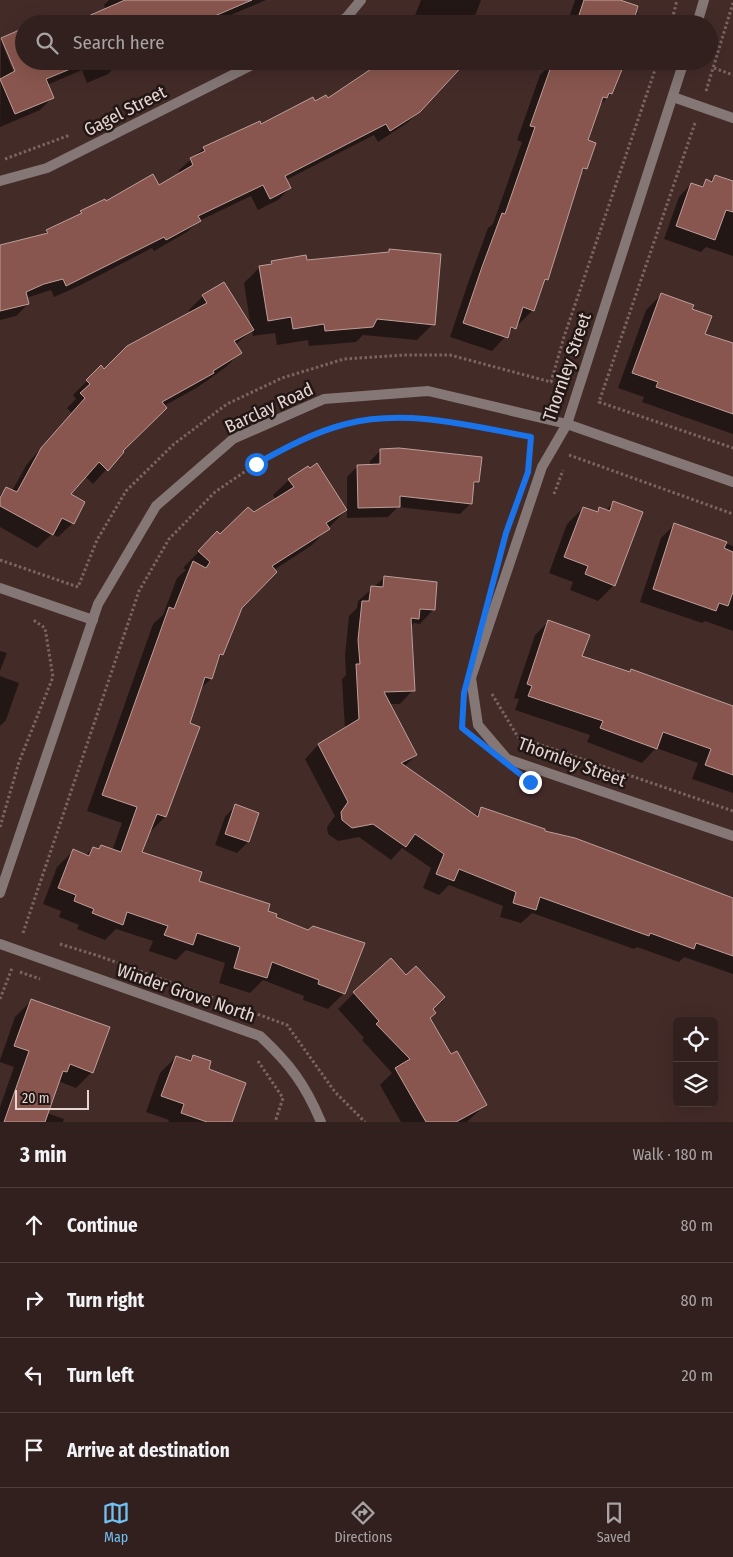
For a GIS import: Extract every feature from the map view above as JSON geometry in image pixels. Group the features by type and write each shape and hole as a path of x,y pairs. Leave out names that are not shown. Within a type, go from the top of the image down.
{"street":[{"path":"348,15 361,0"},
{"path":"700,15 704,0"},
{"name":"Gagel Street","path":"0,181 47,168 242,70"},
{"name":"Thornley Street","path":"681,70 567,424 542,467 472,678 478,725 507,758 733,836"},
{"path":"673,98 733,118"},
{"name":"Barclay Road","path":"0,893 98,604 156,506 233,439 324,399 428,391 567,424 733,482"},
{"path":"0,588 93,620"},
{"name":"Winder Grove North","path":"0,944 260,1036 285,1060 309,1094 321,1122"}],"path":[{"path":"673,15 677,0"},
{"path":"718,54 733,3"},
{"path":"718,69 733,75"},
{"path":"551,382 564,337 655,70"},
{"path":"710,83 713,70"},
{"path":"693,127 599,402 733,448"},
{"path":"23,934 139,591 169,539 215,492 256,464 301,440 347,423 402,417 470,425 531,437 530,455"},
{"path":"551,500 568,455 733,514"},
{"path":"0,828 19,762 53,676 45,628 25,613"},
{"path":"489,689 518,737 733,811"},
{"path":"0,999 11,968 44,980"},
{"path":"255,1057 283,1098 275,1122"}],"building":[{"path":"125,0 252,0 217,15 91,15"},
{"path":"584,0 620,0 638,6 636,15 579,15"},
{"path":"15,32 15,70 68,70 46,79 54,98 15,114 0,79 15,71 1,38"},
{"path":"370,70 459,70 420,112 390,131 386,124 285,176 291,188 270,199 263,185 198,216 201,221 166,240 164,237 66,286 63,279 44,284 26,292 29,304 0,311 0,245 48,233 46,230 82,213 80,211 105,199 106,201 153,174 159,185 193,165 190,158 205,151 203,147 260,121 261,124 313,97 315,101 326,95 328,98"},
{"path":"550,70 622,70 612,94 609,93 607,98 603,97 588,140 596,143 587,169 583,168 548,280 545,279 534,311 523,307 516,329 511,327 508,338 463,323 502,213 505,214 535,127 530,126"},
{"path":"715,175 733,181 733,212 726,210 715,240 676,226 691,183 703,187 706,179 712,182"},
{"path":"389,249 441,254 435,325 377,319 373,327 325,331 324,324 293,329 291,317 268,321 259,266 272,264 271,261 306,255 307,260 389,252"},
{"path":"224,282 254,330 234,341 242,353 213,371 214,373 162,402 167,408 123,451 108,471 99,462 71,494 85,502 74,524 62,518 53,535 0,506 0,498 6,487 17,492 41,448 85,398 80,393 90,384 86,380 101,365 104,369 127,346 207,303 202,295"},
{"path":"661,293 694,305 692,309 712,316 705,334 733,343 733,414 656,387 658,382 632,373"},
{"path":"399,448 482,457 479,482 474,482 472,504 400,496 400,507 358,508 357,465 380,464 380,449"},
{"path":"317,463 347,510 326,523 330,529 272,566 277,572 242,608 223,655 220,654 212,679 205,677 190,723 200,727 166,817 157,814 142,852 202,872 199,881 270,904 268,911 277,914 276,917 308,930 313,926 365,943 345,994 318,984 319,980 272,962 267,978 234,968 240,947 197,933 193,945 164,935 168,926 127,912 123,925 92,913 94,909 74,901 76,895 58,888 73,849 89,856 93,847 99,849 101,845 121,852 137,807 102,795 169,607 174,609 193,561 206,568 210,562 198,551 217,531 220,534 248,507 254,512 294,487 288,479 308,466 310,468"},
{"path":"613,501 643,512 615,586 585,574 588,566 564,557 583,507 598,512 599,507 610,511"},
{"path":"674,523 727,542 724,548 733,552 733,592 728,606 719,603 716,611 653,589"},
{"path":"384,576 437,582 435,610 420,609 419,619 411,618 415,691 384,692 417,755 401,763 478,817 481,807 545,829 545,831 575,838 733,898 733,956 696,943 694,949 650,933 649,936 540,897 536,910 513,903 516,892 459,869 454,881 436,874 444,854 415,834 406,847 373,824 352,828 342,820 341,812 348,802 318,744 359,719 356,664 360,664 358,640 362,601 369,601 371,586 383,587"},
{"path":"548,620 590,635 582,656 630,672 631,669 733,706 733,775 705,765 711,749 663,732 657,749 600,728 603,721 528,696 532,686 527,684"},
{"path":"235,804 259,813 249,842 225,834"},
{"path":"391,958 406,975 416,966 445,997 433,1009 436,1013 430,1018 451,1054 457,1051 487,1105 456,1122 426,1122 395,1068 410,1059 376,1024 379,1021 353,992"},
{"path":"31,999 110,1027 93,1073 70,1064 67,1072 63,1071 45,1122 4,1122 29,1051 14,1046"},
{"path":"193,1055 211,1061 209,1069 246,1083 232,1122 207,1122 181,1113 184,1104 161,1096 176,1056 191,1061"}],"route":[{"path":"256,464 301,440 347,423 402,417 470,425 531,437 528,472 506,533 464,693 462,728 530,782"}]}
